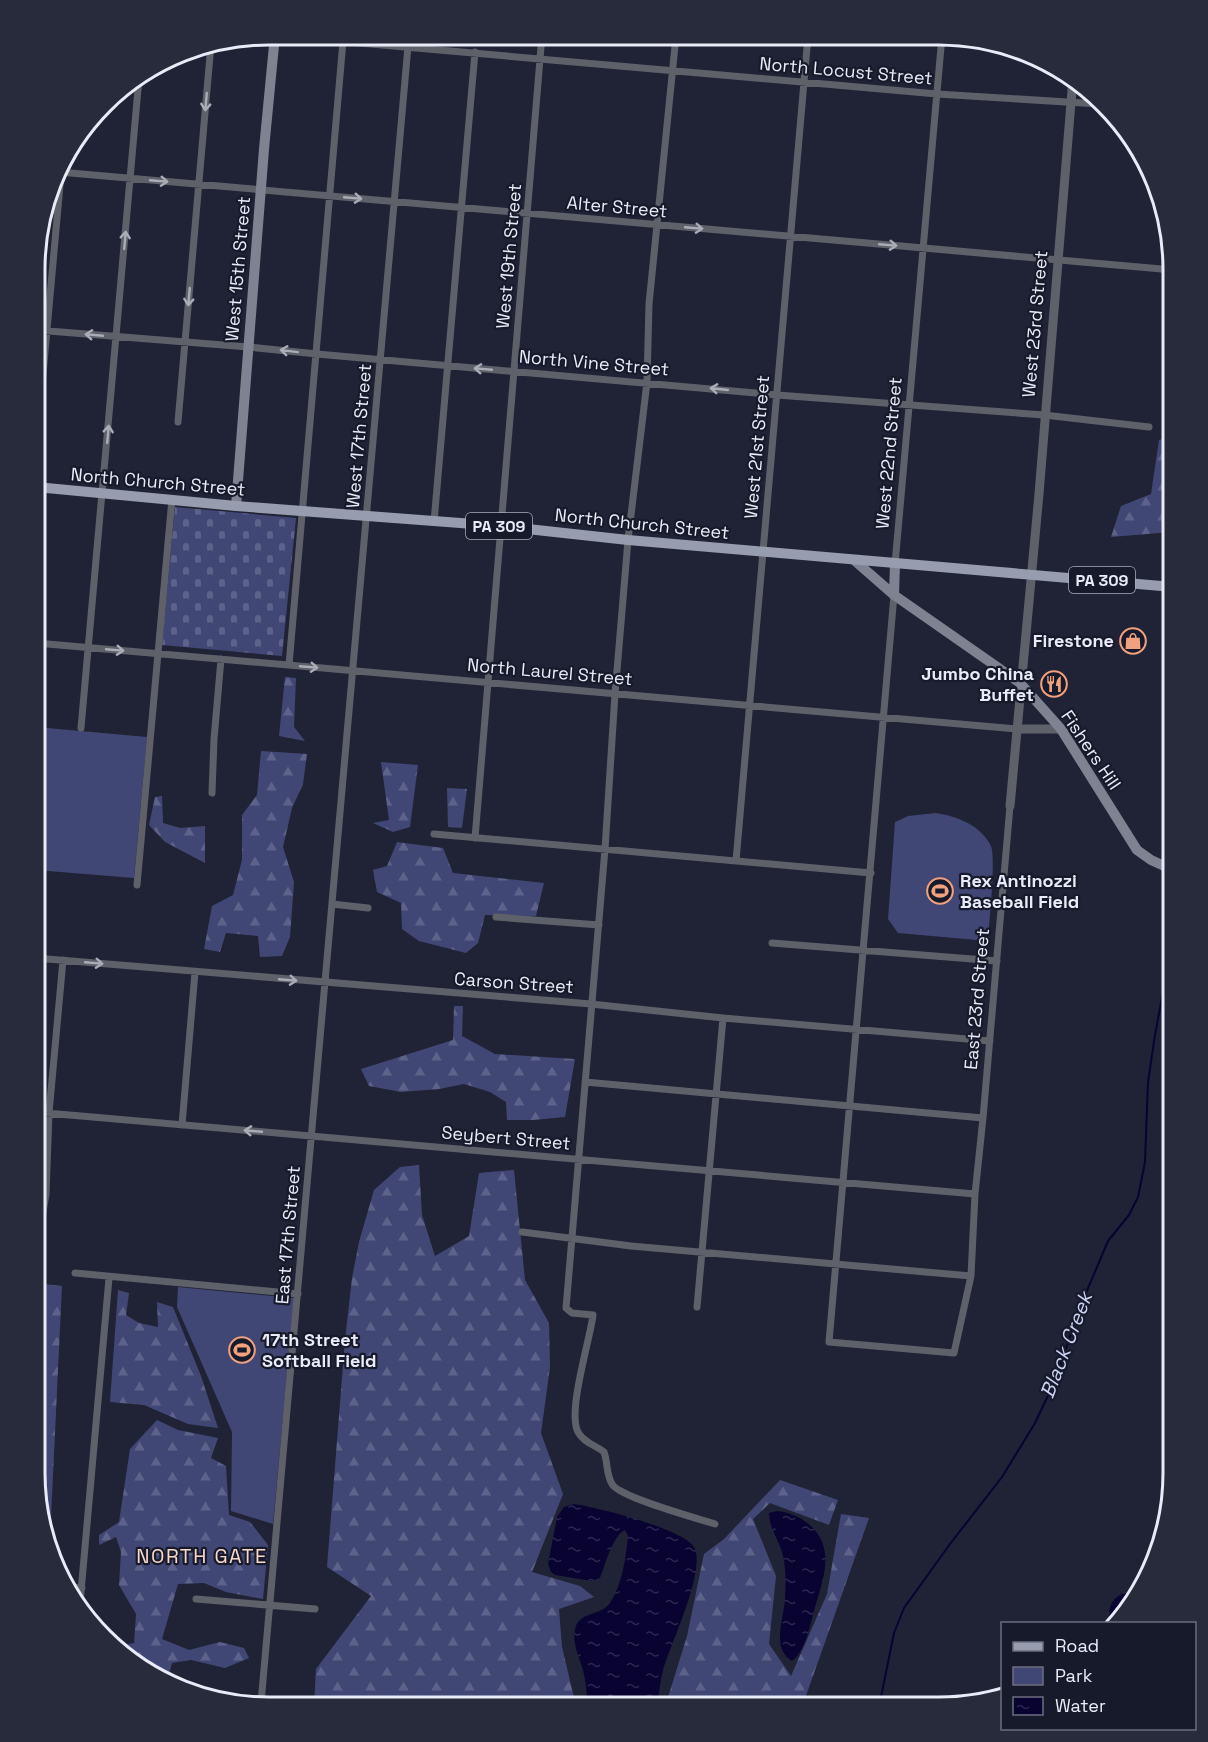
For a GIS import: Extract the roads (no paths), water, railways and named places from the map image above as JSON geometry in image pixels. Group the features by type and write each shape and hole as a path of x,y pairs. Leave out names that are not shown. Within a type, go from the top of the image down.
{"main road":[{"name":"West 15th Street","path":"236,506 274,45"},
{"name":"North Church Street","path":"45,488 236,506 500,526 628,540 1163,586"},
{"name":"Fishers Hill","path":"854,560 894,595 1020,683 1061,729 1137,850 1150,860 1163,866"},
{"name":"West 22nd Street","path":"894,595 895,564"}],"street":[{"path":"289,665 343,45"},
{"name":"North Locust Street","path":"386,45 937,94 1091,103"},
{"name":"West 19th Street","path":"475,838 541,45"},
{"path":"675,45 649,304 647,382 628,540 605,849 566,1308 572,1313 593,1315 580,1377 575,1422 578,1434 583,1440 604,1452 608,1475 613,1486 628,1495 715,1524"},
{"name":"West 21st Street","path":"736,861 807,45"},
{"name":"West 22nd Street","path":"895,564 941,45"},
{"name":"West 17th Street","path":"338,840 408,47"},
{"path":"434,522 475,52"},
{"path":"178,422 210,53"},
{"path":"81,728 138,87"},
{"name":"West 23rd Street","path":"1030,574 1072,88"},
{"name":"Alter Street","path":"66,174 1163,269"},
{"path":"45,353 58,193"},
{"name":"North Vine Street","path":"47,331 777,395 1044,415 1149,428"},
{"path":"137,885 172,499"},
{"name":"East 23rd Street","path":"836,1264 829,1342 954,1353 971,1276 975,1194 1030,574"},
{"name":"West 22nd Street","path":"836,1264 894,595"},
{"name":"North Laurel Street","path":"45,644 885,718 1017,729 1061,729"},
{"path":"212,793 221,659"},
{"path":"434,834 871,873"},
{"name":"East 17th Street","path":"262,1697 338,840"},
{"path":"332,904 368,908"},
{"path":"496,917 598,925"},
{"path":"772,944 997,961"},
{"name":"Carson Street","path":"45,959 591,1004 990,1041"},
{"path":"45,1201 49,1113 63,960"},
{"path":"182,1125 195,972"},
{"path":"697,1306 723,1018"},
{"path":"585,1082 983,1118"},
{"name":"Seybert Street","path":"45,1113 975,1194"},
{"path":"522,1232 631,1246 971,1276"},
{"path":"75,1273 298,1294"},
{"path":"81,1595 109,1278"},
{"path":"77,1588 82,1588"},
{"path":"196,1599 315,1609"}],"water":[{"path":"574,1504 619,1514 674,1533 694,1547 697,1558 692,1589 663,1670 659,1697 586,1697 584,1675 575,1645 575,1629 581,1619 606,1607 614,1596 623,1571 628,1536 625,1530 617,1538 600,1578 592,1581 555,1575 548,1564 557,1517 564,1507"},
{"path":"777,1511 794,1515 810,1525 823,1545 825,1555 823,1577 809,1631 804,1645 792,1661 785,1655 780,1640 785,1596 785,1566 769,1513"},
{"path":"1130,1590 1110,1619 1110,1607 1113,1601"}],"waterway":[{"name":"Black Creek","path":"881,1697 894,1633 904,1608 1002,1477 1035,1423 1055,1381 1080,1307 1108,1241 1129,1215 1138,1197 1145,1162 1148,1082 1163,992"}],"place":[{"name":"Firestone","path":"1133,641"},
{"name":"Jumbo China Buffet","path":"1054,684"},
{"name":"Rex Antinozzi Baseball Field","path":"940,891"},
{"name":"17th Street Softball Field","path":"242,1350"}],"district":[{"name":"NORTH GATE","path":"202,1556"}]}
